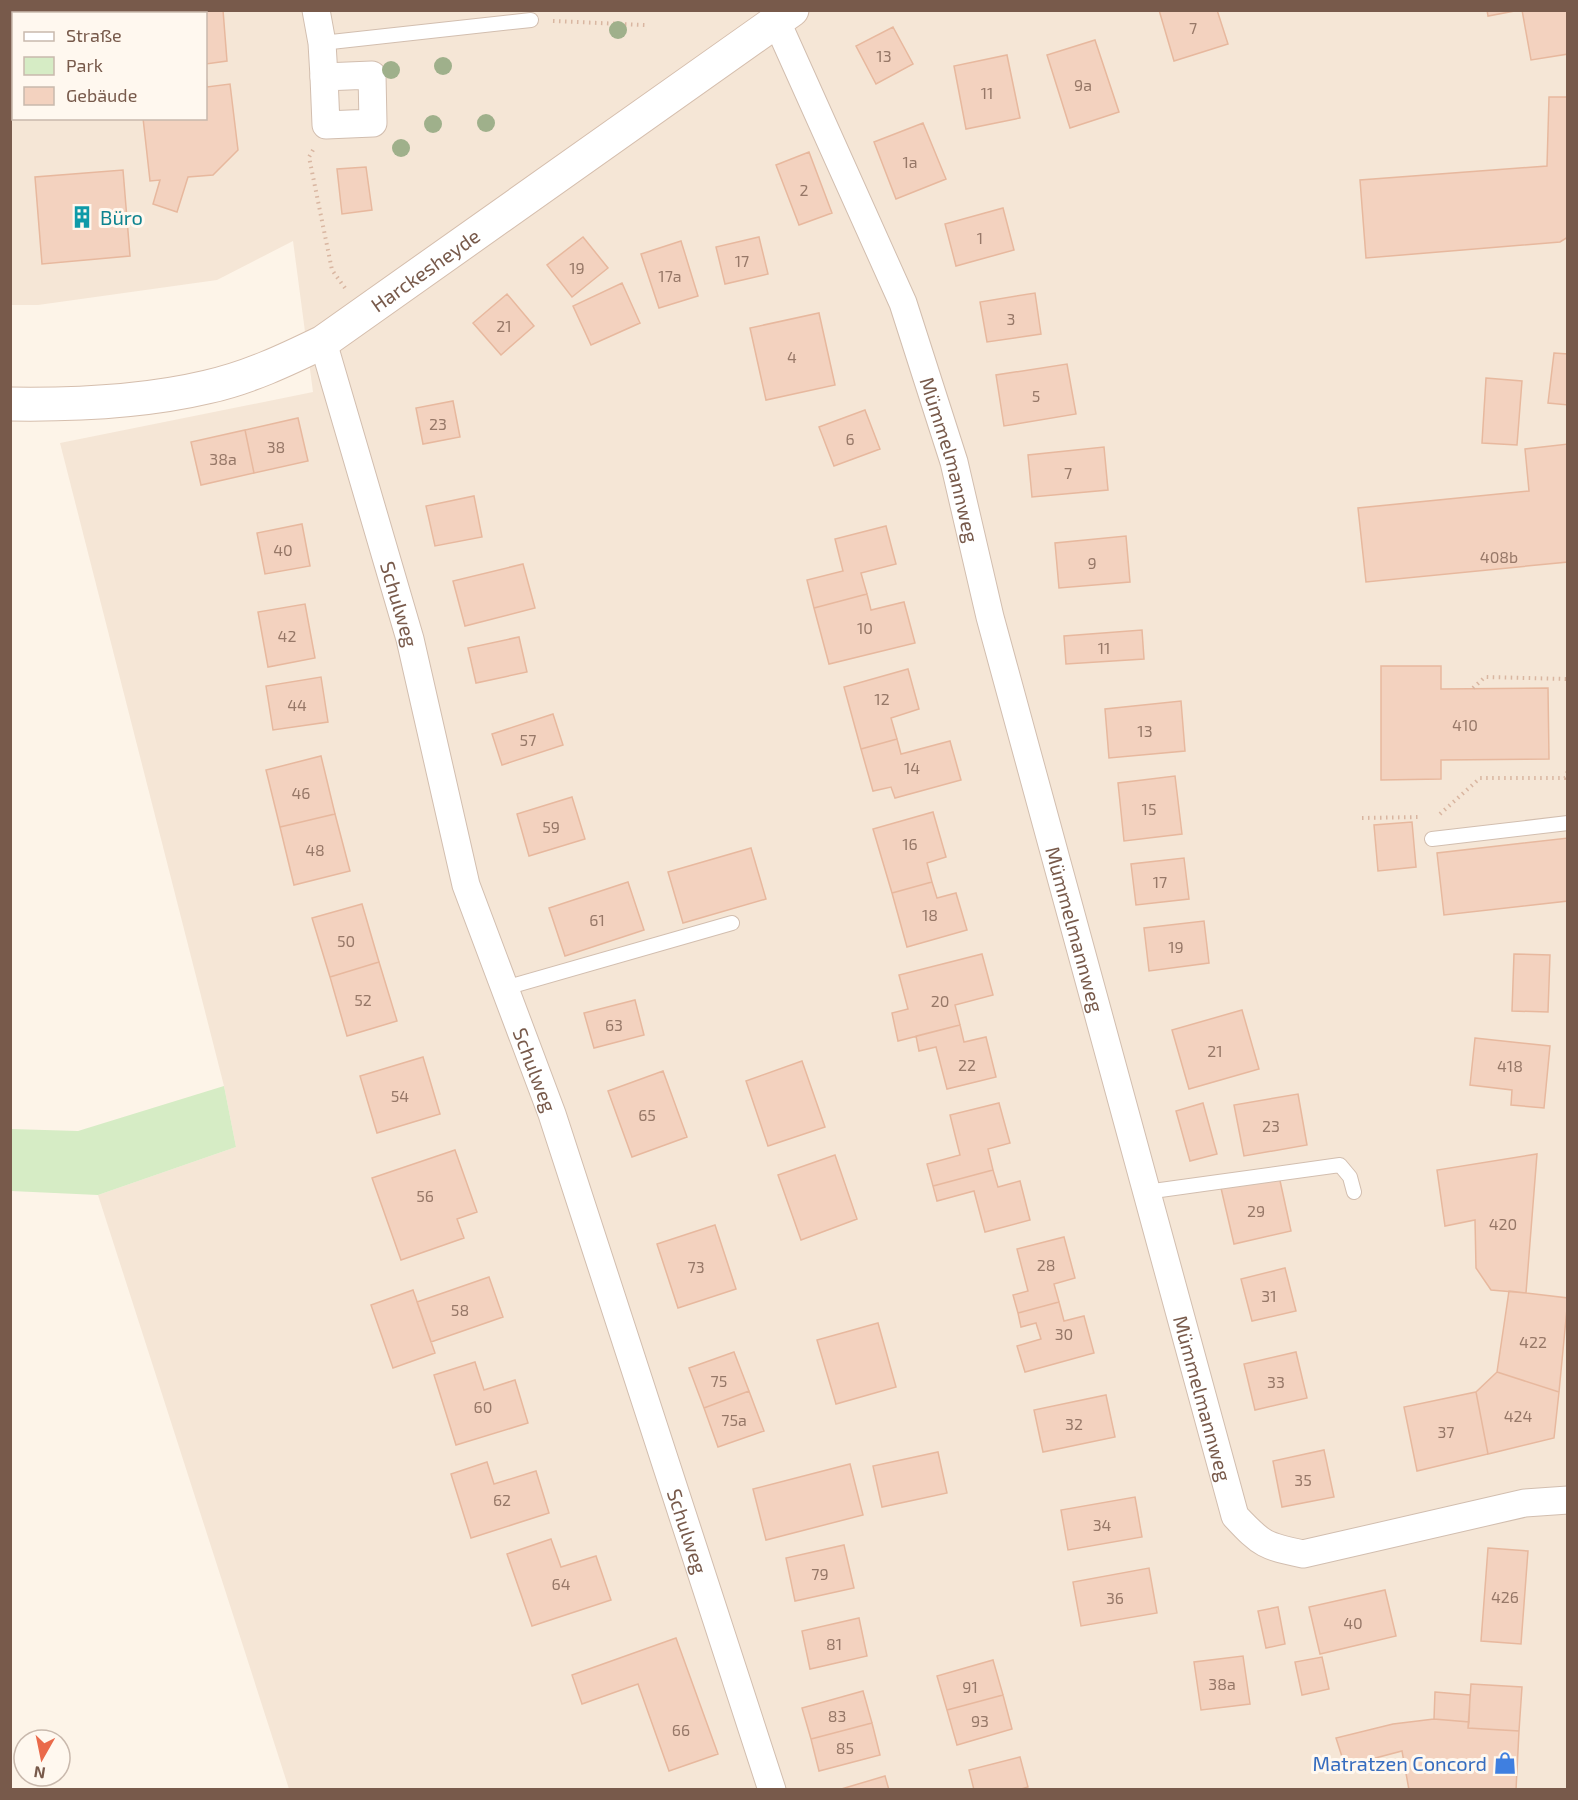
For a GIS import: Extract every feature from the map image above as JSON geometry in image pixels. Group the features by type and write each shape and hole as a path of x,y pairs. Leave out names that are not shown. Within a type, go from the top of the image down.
{"main road":[{"name":"Harckesheyde","path":"10,405 145,399 208,387 281,362 323,342 784,15"}],"street":[{"path":"315,10 322,43 326,125 374,123 372,75 324,77"},
{"name":"Mümmelmannweg","path":"784,15 903,303 954,462 993,628 1235,1516 1257,1540 1272,1548 1303,1554 1526,1503 1568,1500"},
{"name":"Schulweg","path":"323,342 410,639 466,885 552,1114 772,1790"}],"lane":[{"path":"322,43 531,20"},
{"path":"1432,839 1568,823"},
{"path":"505,988 732,923"},
{"path":"1146,1192 1340,1165 1350,1177 1354,1192"}],"path":[{"path":"531,20 645,25"},
{"path":"326,125 309,157 332,270 364,315"},
{"path":"1473,688 1485,677 1568,679"},
{"path":"1437,817 1480,778 1565,778 1568,771"},
{"path":"1362,818 1426,817"}],"shaded area":[{"path":"11,11 1567,11 1567,1789 289,1789 98,1195 236,1147 224,1086 60,443 313,392 293,241 217,280 38,305 11,305"}],"green space":[{"path":"224,1086 236,1147 98,1195 11,1191 11,1129 78,1131"}],"building":[{"path":"131,10 223,10 227,61 207,64 207,12 131,12"},
{"path":"1159,10 1217,10 1228,44 1174,61"},
{"path":"1487,10 1520,10 1488,16"},
{"path":"1522,10 1568,10 1568,54 1531,60"},
{"path":"893,27 913,64 876,84 856,46"},
{"path":"1095,40 1119,112 1070,128 1047,55"},
{"path":"1007,55 1020,118 966,129 954,66"},
{"path":"230,84 238,150 213,175 188,177 177,212 153,204 160,180 150,181 143,120 207,120 207,87"},
{"path":"1549,97 1568,97 1568,237 1560,242 1366,258 1360,180 1547,166"},
{"path":"923,123 946,179 896,199 874,142"},
{"path":"809,152 832,213 799,225 776,165"},
{"path":"366,167 372,210 342,214 337,169"},
{"name":"Büro","path":"123,170 130,256 42,264 35,177"},
{"path":"1003,208 1014,250 956,266 945,224"},
{"path":"583,237 608,268 572,297 547,265"},
{"path":"759,237 768,274 725,284 716,247"},
{"path":"681,241 698,296 659,308 641,254"},
{"path":"622,283 640,323 591,345 573,306"},
{"path":"1035,293 1041,334 987,342 980,302"},
{"path":"507,294 534,326 501,355 473,323"},
{"path":"819,313 835,385 766,400 750,328"},
{"path":"1554,353 1568,354 1568,405 1548,403"},
{"path":"1067,364 1076,414 1004,426 996,375"},
{"path":"1486,378 1522,381 1517,445 1482,443"},
{"path":"453,401 460,437 423,444 416,408"},
{"path":"865,410 880,449 834,466 819,427"},
{"path":"298,418 308,461 254,473 245,430"},
{"path":"245,430 254,473 201,485 191,442"},
{"path":"1568,444 1568,562 1366,582 1358,508 1529,491 1525,449"},
{"path":"1104,447 1108,490 1032,497 1028,455"},
{"path":"474,496 482,537 435,546 426,506"},
{"path":"302,524 310,566 265,574 257,533"},
{"path":"886,526 896,564 861,573 867,594 814,608 807,580 843,571 835,539"},
{"path":"1126,536 1130,582 1059,588 1055,543"},
{"path":"523,564 535,608 465,626 453,581"},
{"path":"867,594 871,610 904,602 915,643 829,664 814,608"},
{"path":"305,604 315,658 268,667 258,612"},
{"path":"1142,630 1144,659 1066,664 1064,636"},
{"path":"519,637 527,672 476,683 468,648"},
{"path":"1381,666 1441,666 1441,689 1548,688 1549,759 1441,760 1441,779 1381,780"},
{"path":"908,669 919,709 891,718 897,739 861,749 844,687"},
{"path":"321,677 328,722 273,730 266,686"},
{"path":"1181,701 1185,751 1109,758 1105,709"},
{"path":"553,714 563,745 502,765 492,734"},
{"path":"897,739 901,754 950,741 961,780 895,798 891,787 873,791 861,749"},
{"path":"321,756 335,814 280,827 266,770"},
{"path":"1175,776 1182,834 1124,841 1118,783"},
{"path":"572,797 585,839 529,856 517,814"},
{"path":"933,812 946,857 927,863 932,882 892,893 873,829"},
{"path":"335,814 350,871 294,885 280,827"},
{"path":"1412,822 1416,867 1378,871 1374,825"},
{"path":"1568,838 1568,901 1444,915 1437,853"},
{"path":"751,848 766,899 683,923 668,872"},
{"path":"1184,858 1189,899 1136,905 1131,864"},
{"path":"628,882 644,930 565,956 549,908"},
{"path":"932,882 937,898 956,893 967,930 907,947 892,893"},
{"path":"362,904 379,962 330,977 312,918"},
{"path":"1204,921 1209,963 1149,971 1144,928"},
{"path":"982,954 993,995 955,1005 960,1025 898,1041 892,1013 908,1009 899,975"},
{"path":"1514,954 1550,955 1548,1012 1512,1011"},
{"path":"379,962 397,1021 347,1036 330,977"},
{"path":"635,1000 644,1035 594,1048 584,1013"},
{"path":"1242,1010 1259,1069 1189,1089 1172,1030"},
{"path":"960,1025 964,1042 986,1037 996,1077 947,1089 936,1047 919,1051 916,1036"},
{"path":"1475,1038 1550,1046 1544,1108 1511,1105 1512,1090 1470,1085"},
{"path":"423,1057 440,1114 377,1133 360,1076"},
{"path":"802,1061 825,1127 768,1146 746,1081"},
{"path":"663,1071 687,1137 632,1157 608,1091"},
{"path":"1298,1094 1307,1145 1244,1156 1234,1105"},
{"path":"999,1103 1010,1143 988,1149 993,1170 933,1186 927,1164 960,1155 950,1115"},
{"path":"1203,1103 1217,1154 1190,1161 1176,1111"},
{"path":"455,1150 477,1212 457,1219 464,1238 401,1260 372,1178"},
{"path":"1537,1154 1526,1293 1491,1290 1476,1268 1475,1220 1445,1226 1437,1170"},
{"path":"835,1155 857,1219 801,1240 778,1175"},
{"path":"993,1170 998,1187 1020,1181 1030,1220 985,1232 974,1191 937,1201 933,1186"},
{"path":"1279,1176 1291,1231 1234,1244 1221,1188"},
{"path":"715,1225 736,1289 678,1308 657,1244"},
{"path":"1064,1237 1075,1278 1054,1284 1059,1302 1018,1313 1013,1295 1028,1291 1017,1249"},
{"path":"1285,1268 1296,1311 1252,1321 1241,1279"},
{"path":"489,1277 503,1317 431,1342 417,1302"},
{"path":"413,1290 435,1353 393,1368 371,1305"},
{"path":"1509,1291 1568,1298 1559,1392 1497,1372"},
{"path":"1059,1302 1064,1321 1084,1316 1094,1353 1025,1372 1017,1346 1041,1339 1036,1323 1021,1327 1018,1313"},
{"path":"878,1323 896,1387 836,1404 817,1340"},
{"path":"734,1352 749,1391 704,1408 689,1368"},
{"path":"1296,1352 1307,1398 1255,1410 1244,1364"},
{"path":"475,1362 484,1390 515,1380 528,1423 456,1445 434,1375"},
{"path":"1497,1372 1559,1392 1554,1438 1488,1454 1476,1392"},
{"path":"749,1391 764,1431 718,1447 704,1408"},
{"path":"1476,1392 1488,1454 1417,1471 1404,1407"},
{"path":"1106,1395 1115,1437 1043,1452 1034,1410"},
{"path":"1324,1450 1334,1497 1282,1507 1273,1461"},
{"path":"938,1452 947,1493 882,1507 873,1466"},
{"path":"487,1462 494,1484 536,1471 549,1513 471,1538 451,1474"},
{"path":"850,1464 863,1515 766,1540 753,1489"},
{"path":"1135,1497 1142,1537 1068,1550 1061,1510"},
{"path":"551,1539 561,1567 596,1556 611,1600 532,1626 507,1554"},
{"path":"844,1545 854,1588 795,1601 786,1558"},
{"path":"1488,1548 1528,1551 1521,1644 1481,1641"},
{"path":"1149,1568 1157,1613 1081,1626 1073,1582"},
{"path":"1385,1590 1396,1636 1320,1654 1309,1607"},
{"path":"1278,1607 1285,1644 1266,1648 1258,1611"},
{"path":"859,1618 867,1656 810,1669 802,1631"},
{"path":"676,1638 718,1754 669,1771 638,1684 582,1704 572,1675"},
{"path":"1243,1656 1250,1704 1201,1710 1194,1662"},
{"path":"1322,1657 1329,1689 1302,1695 1295,1662"},
{"path":"993,1660 1003,1695 947,1710 937,1676"},
{"path":"1471,1684 1522,1687 1519,1731 1468,1728"},
{"path":"863,1691 872,1723 811,1739 802,1708"},
{"path":"1435,1692 1470,1695 1469,1722 1434,1719"},
{"path":"1003,1695 1012,1729 957,1745 947,1710"},
{"path":"1434,1719 1469,1722 1468,1728 1519,1731 1516,1790 1409,1790 1402,1751 1345,1766 1336,1738 1393,1724"},
{"path":"872,1723 880,1755 819,1771 811,1739"},
{"path":"1020,1757 1028,1787 1018,1790 974,1790 969,1770"},
{"path":"885,1776 889,1790 838,1790"}],"place":[{"name":"Büro","path":"82,217"},
{"name":"Matratzen Concord","path":"1505,1763"}]}
